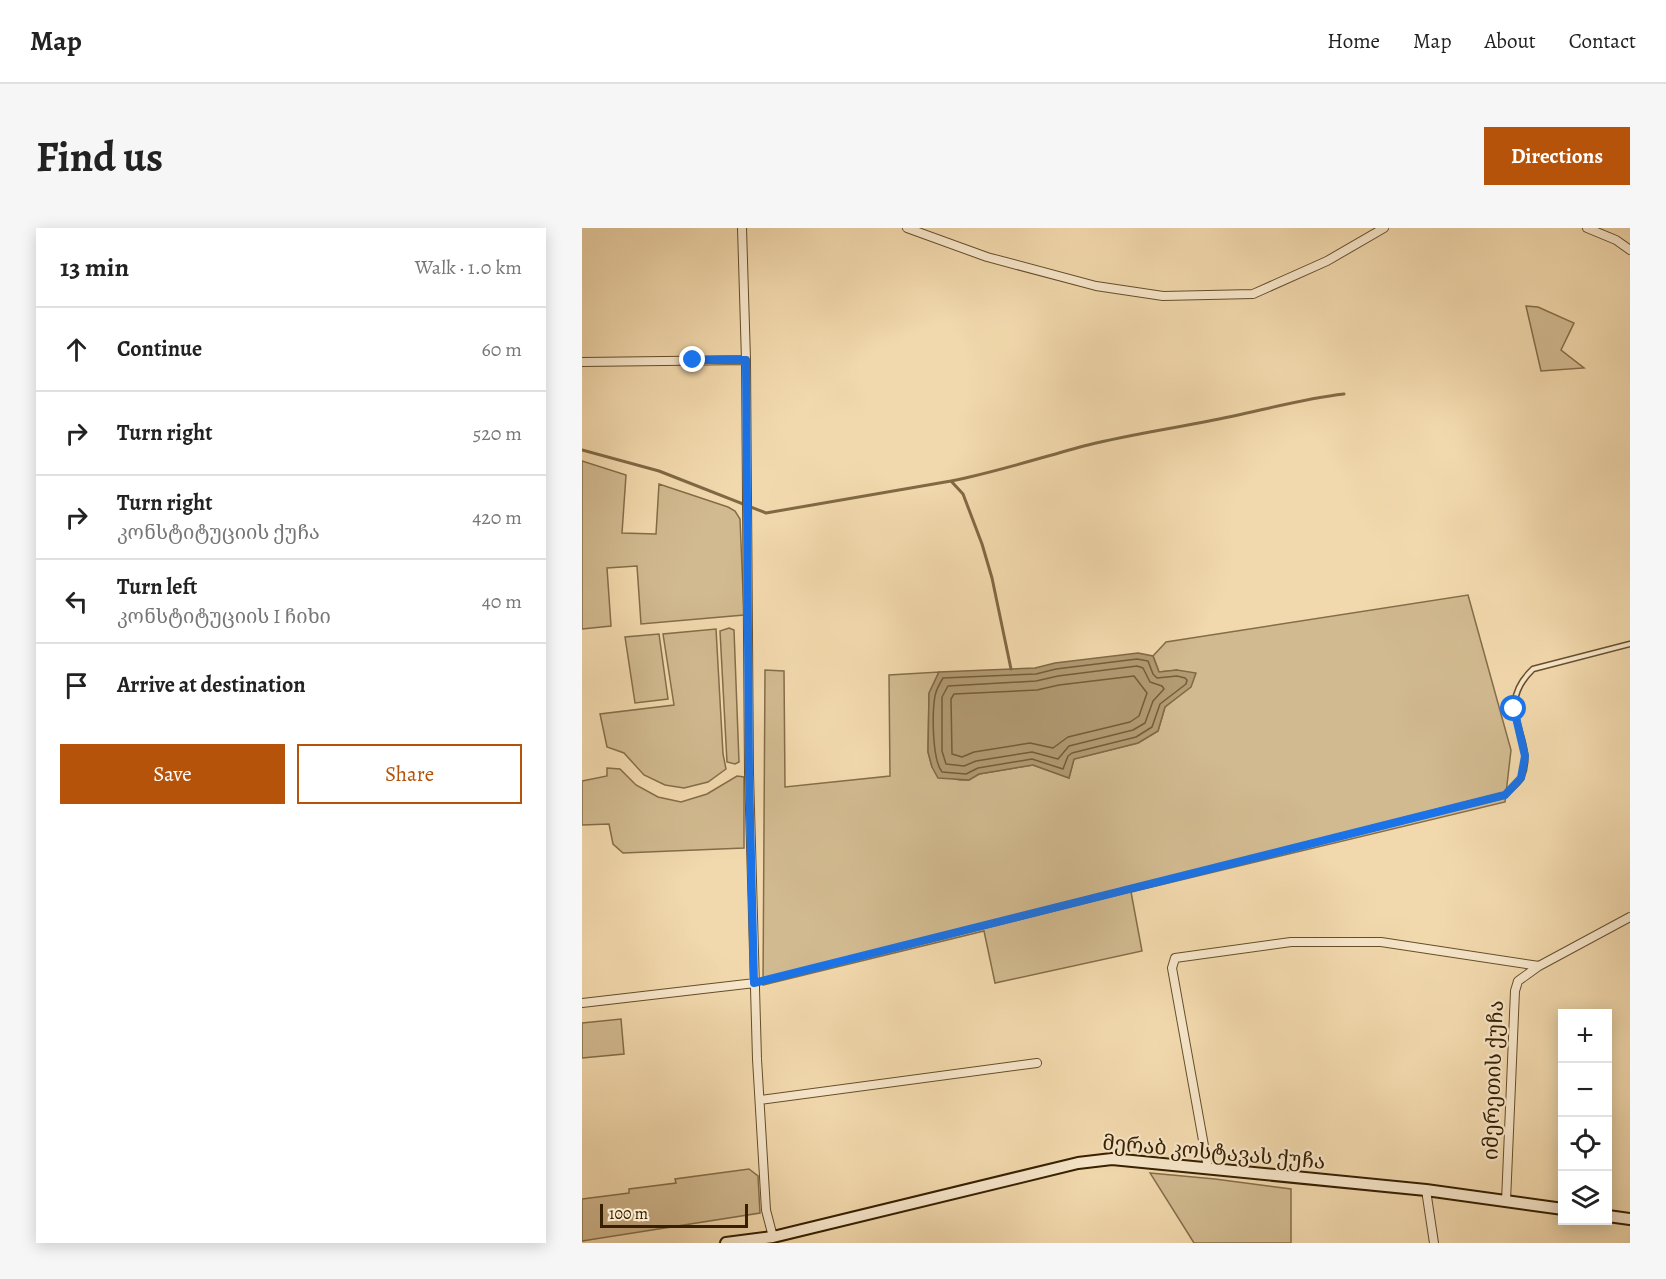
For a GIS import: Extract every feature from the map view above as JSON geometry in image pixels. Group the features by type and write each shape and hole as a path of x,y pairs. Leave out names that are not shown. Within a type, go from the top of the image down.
{"main road":[{"name":"მერაბ კოსტავას ქუჩა","path":"726,1243 773,1237 1078,1163 1112,1159 1426,1190 1558,1208"},
{"path":"1612,1217 1630,1219"}],"street":[{"path":"742,228 746,360 749,773 754,983 767,1218 766,1228 760,1239"},
{"path":"907,228 987,257 1096,286 1163,296 1253,294 1327,261 1384,228"},
{"path":"1587,228 1616,240 1630,250"},
{"path":"582,362 746,360"},
{"name":"იმერეთის ქუჩა","path":"1506,1201 1515,991 1518,981 1539,966 1630,917"},
{"path":"1208,1168 1172,968 1175,958 1292,942 1381,942 1539,966"},
{"path":"582,1003 754,983"},
{"path":"760,1100 1037,1063"},
{"path":"1426,1190 1434,1243"},
{"path":"767,1218 773,1237"}],"lane":[{"path":"754,983 1505,795 1521,778 1525,756 1514,709 1516,694 1524,678 1533,669 1630,644"}],"shaded area":[{"path":"1526,306 1538,307 1574,323 1561,350 1584,368 1541,371"},
{"path":"582,461 626,475 622,533 656,534 659,484 735,511 740,519 744,615 641,624 637,566 607,568 611,626 582,629"},
{"path":"1468,595 1511,750 1505,802 1131,892 1142,951 995,983 984,931 763,985 765,670 784,671 785,787 890,776 889,675 939,672 929,694 928,752 932,767 950,778 960,780 969,780 979,774 1033,765 1069,778 1074,759 1138,743 1158,731 1165,707 1176,698 1177,670 1159,672 1153,656 1166,642"},
{"path":"729,628 734,630 739,762 735,764 727,762 720,631"},
{"path":"716,629 723,754 726,769 708,782 684,788 665,785 644,775 624,753 607,747 600,714 674,705 663,634"},
{"path":"659,634 668,699 635,703 625,637"},
{"path":"607,768 620,769 636,785 658,797 681,802 707,794 737,776 744,777 744,848 623,853 613,844 609,824 582,825 582,781 607,776"},
{"path":"621,1019 624,1054 582,1058 582,1023"},
{"path":"749,1169 758,1176 760,1213 582,1241 582,1199 629,1193 629,1189 676,1183 675,1179"},
{"path":"1150,1173 1291,1189 1291,1243 1194,1243"}],"water":[{"path":"1138,653 1153,656 1159,672 1177,670 1196,673 1191,687 1165,707 1158,731 1138,743 1074,759 1069,778 1033,765 979,774 969,780 938,778 928,752 929,693 939,672 1035,668 1055,663"}],"waterway":[{"path":"951,481 1103,441 1344,394"},
{"path":"582,450 659,471 766,513 951,481 963,494 982,544 992,578 1011,669"}],"route":[{"path":"693,360 746,360 749,773 754,983 1505,795 1521,778 1525,756 1514,709"}]}
